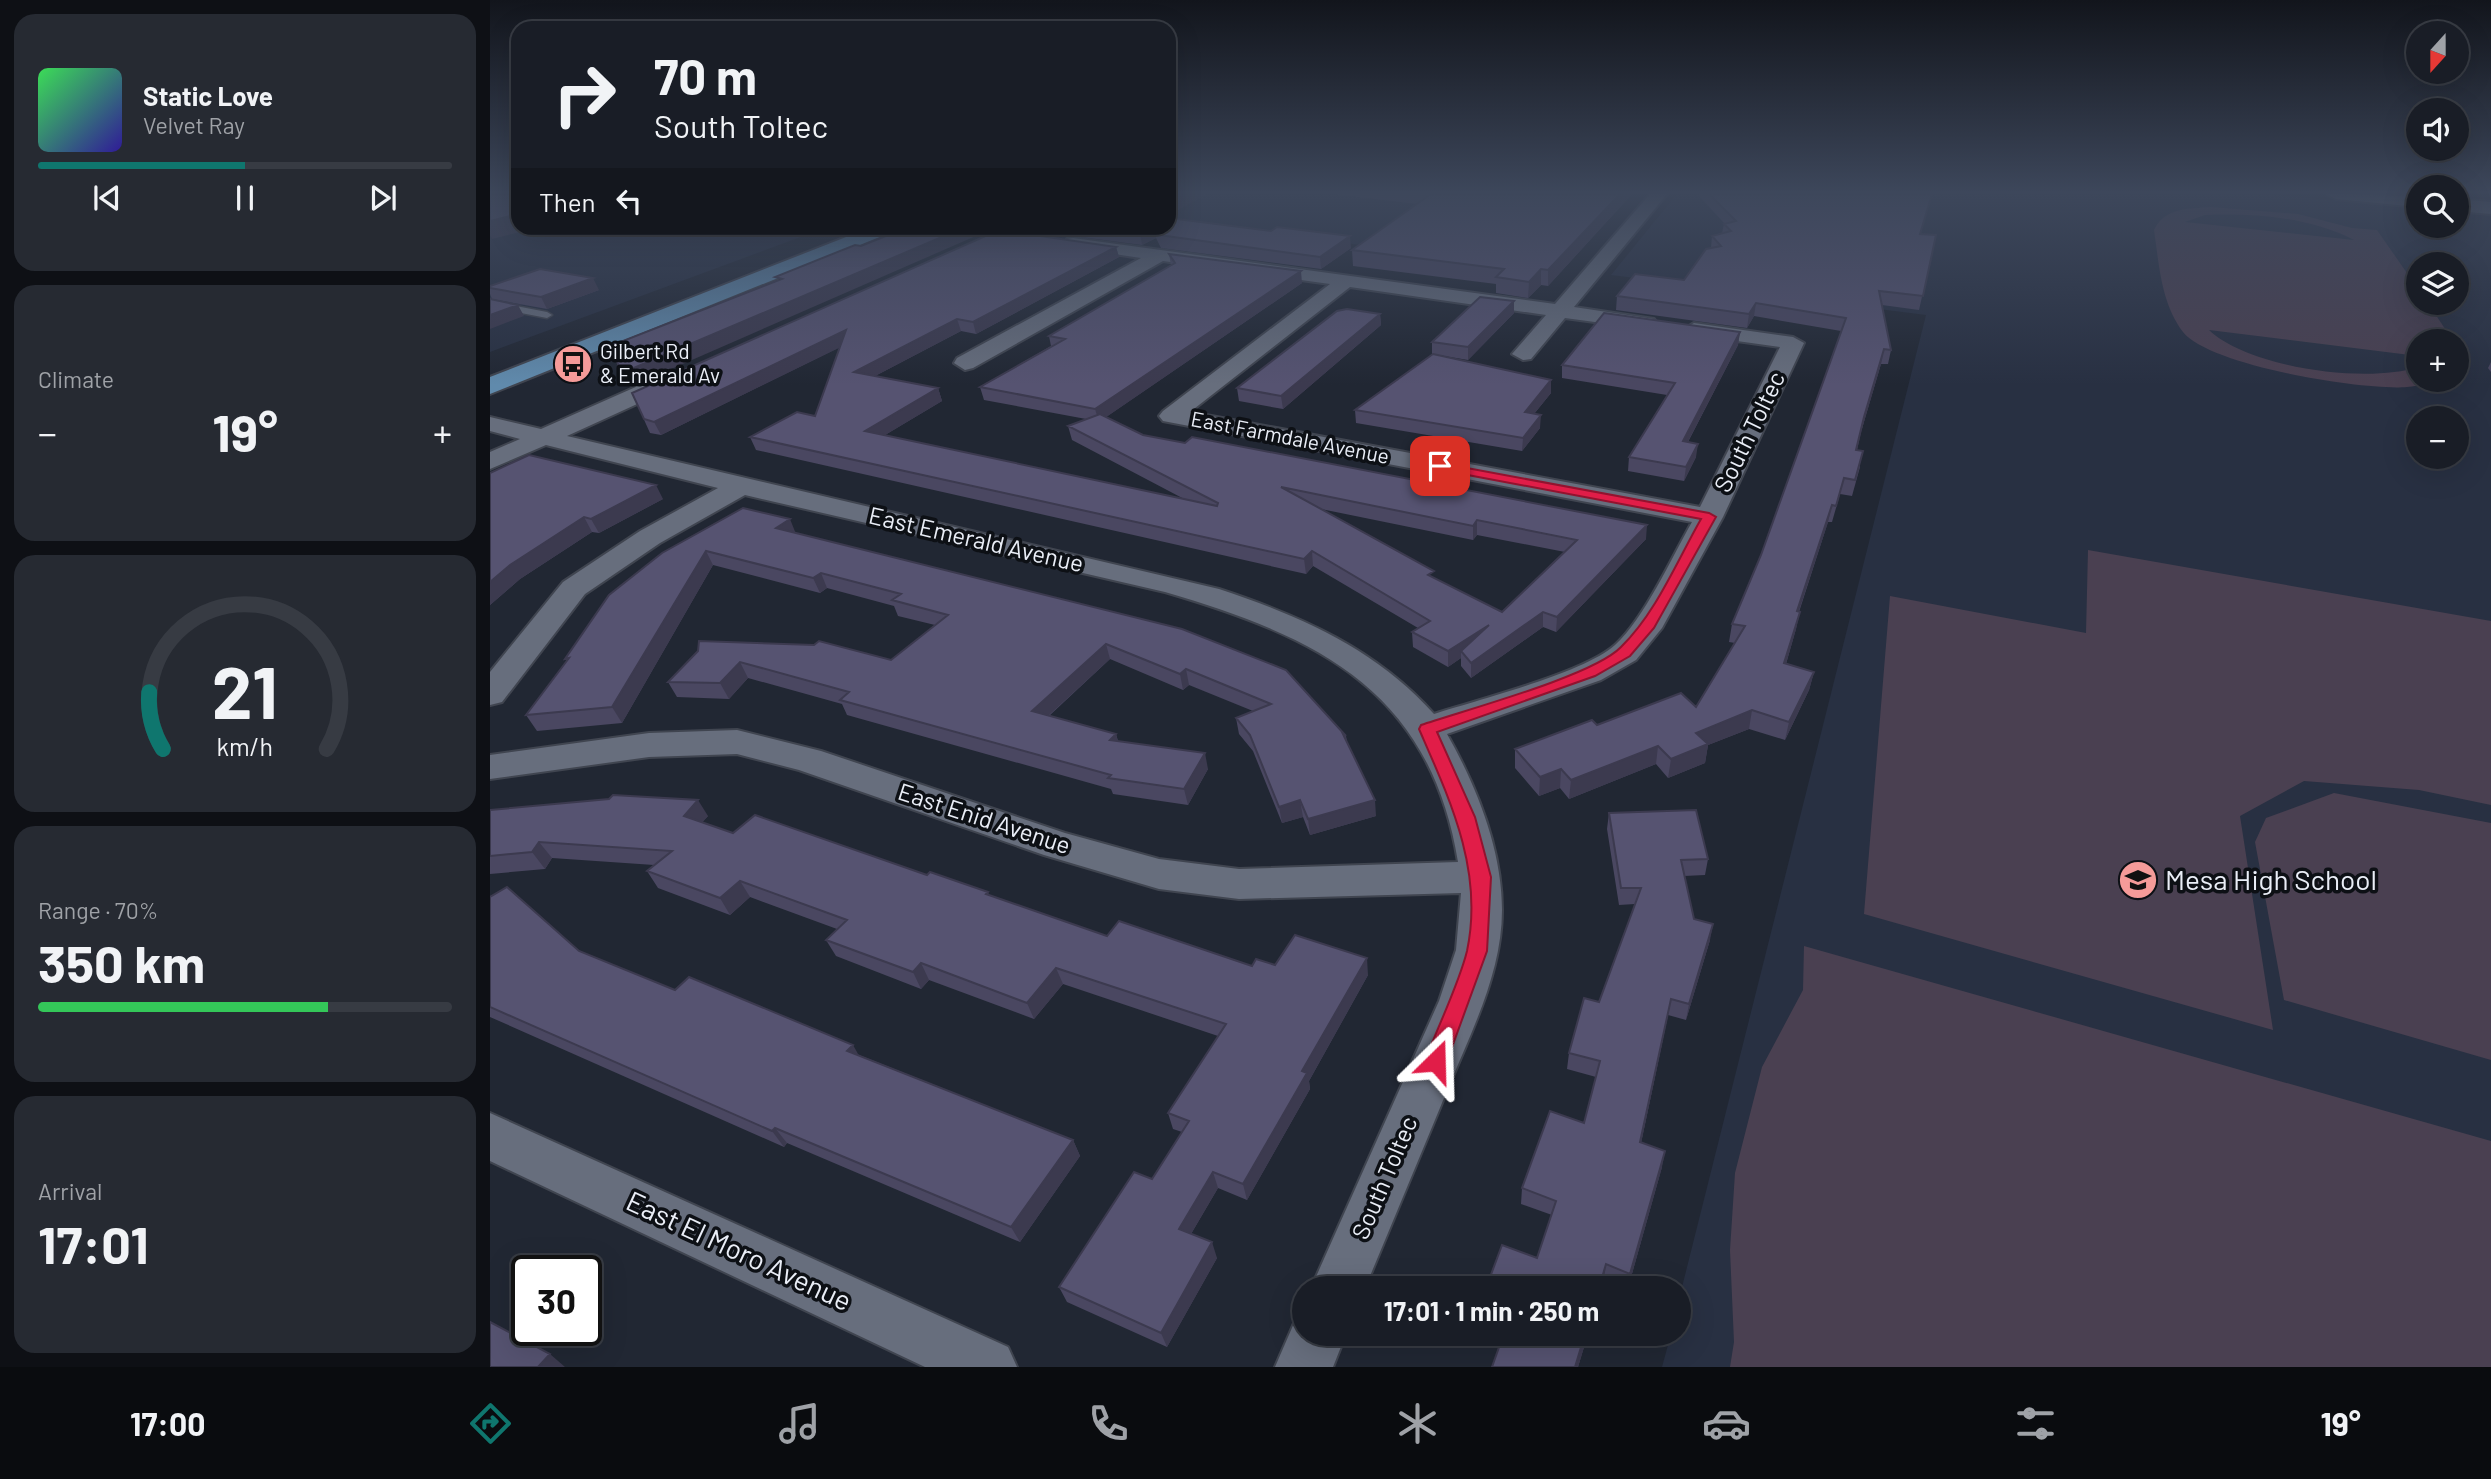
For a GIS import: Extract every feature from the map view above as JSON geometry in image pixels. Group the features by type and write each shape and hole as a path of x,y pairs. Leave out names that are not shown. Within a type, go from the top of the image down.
{"main road":[{"path":"490,365 765,258"},
{"path":"490,386 811,258"}],"street":[{"path":"965,363 1155,258"},
{"path":"1180,258 1559,310"},
{"path":"1523,354 1604,258"},
{"name":"East Farmdale Avenue","path":"1346,281 1171,416 1709,517"},
{"name":"South Toltec","path":"1343,1276 1447,1036 1477,951 1481,877 1466,817 1427,729 1589,673 1625,653 1646,628 1709,517 1793,343 1559,310"},
{"path":"490,461 696,369"},
{"name":"East Emerald Avenue","path":"490,424 741,486 1173,584 1232,602 1288,624 1344,653 1383,681 1427,729"},
{"path":"490,694 574,588 650,537 741,486"},
{"name":"East Enid Avenue","path":"490,767 649,745 737,742 807,760 1058,845 1159,874 1239,884 1481,877"},
{"name":"East El Moro Avenue","path":"490,1136 988,1367"},
{"path":"1304,1367 1313,1346"}],"lane":[{"path":"490,304 547,315"}],"shaded area":[{"path":"490,258 745,258 490,352"},
{"name":"Mesa High School","path":"1625,258 2406,258 2406,315 2469,315 2469,258 2491,258 2491,1367 1662,1367 1668,1346 1691,1346 1691,1276 1685,1276 1926,315 1611,275"},
{"path":"2158,258 2396,258 2406,272 2406,315 2436,315 2445,329 2406,329 2406,355 2209,330 2227,343 2279,363 2340,373 2369,374 2406,370 2406,386 2358,385 2289,374 2223,356 2183,332 2165,296"},
{"path":"2088,550 2491,621 2491,805 2419,790 2304,781 2240,816 2273,1030 1864,914 1890,596 2086,633"},
{"path":"2334,793 2491,823 2491,1060 2284,1000 2255,842 2266,818"},
{"path":"1804,946 2491,1141 2491,1367 1730,1367 1734,1342 1730,1250 1735,1173 1762,1067 1803,990"}],"building":[{"path":"823,258 893,258 622,373 610,346 782,279 775,277"},
{"path":"936,258 1095,258 973,322 957,319 854,372 938,388 865,431 1217,506 1218,503 1068,426 1100,414 1143,435 1185,443 1192,437 1647,525 1557,617 1543,612 1471,663 1461,651 1489,625 1448,651 1412,632 1430,621 1312,551 1304,559 750,437 797,412 815,416 846,330 654,422 644,419 632,393","holes":["1281,487 1473,526 1477,520 1577,540 1502,612 1428,575 1434,571"]},
{"path":"1172,258 1198,258 1301,271 1095,409 980,387 1065,339 1049,336 1175,263"},
{"path":"1414,258 1560,258 1548,270 1541,269 1529,282 1496,277 1504,269"},
{"path":"1700,258 1931,258 1923,296 1879,291 1891,350 1884,349 1864,417 1856,450 1863,451 1855,480 1844,478 1836,506 1832,505 1797,611 1800,612 1784,663 1814,672 1789,722 1752,710 1696,733 1708,744 1671,759 1658,746 1571,780 1561,769 1540,777 1515,749 1592,720 1597,725 1681,693 1696,707 1745,626 1732,624 1761,555 1846,318 1756,303 1749,314 1617,296 1635,274 1684,280"},
{"path":"540,269 593,278 541,297 490,288"},
{"path":"1480,297 1514,301 1468,347 1432,342"},
{"path":"490,299 518,305 490,315"},
{"path":"1347,309 1380,314 1281,396 1237,388 1337,311"},
{"path":"1604,313 1740,332 1683,441 1698,444 1686,467 1629,457 1675,383 1562,365"},
{"path":"1433,354 1551,380 1525,412 1541,415 1523,438 1355,410"},
{"path":"529,455 656,485 591,519 584,517 510,565 490,582 490,473"},
{"path":"743,508 790,519 776,528 1182,629 1286,670 1346,736 1343,734 1375,800 1308,819 1300,800 1279,807 1250,735 1236,718 1271,704 1186,669 1180,674 1106,644 1032,711 1116,734 1110,740 1205,753 1184,789 1108,778 1111,775 840,700 849,692 740,662 720,683 668,682 698,651 699,641 814,645 819,641 891,660 948,615 892,600 901,594 821,573 813,578 706,551 612,707 526,715 569,658 565,659 609,595 662,553"},
{"path":"613,795 698,800 684,816 733,833 755,815 927,875 930,872 1107,936 1119,921 1252,966 1256,959 1275,965 1295,935 1367,958 1302,1071 1307,1073 1243,1184 1213,1172 1179,1229 1212,1242 1161,1333 1059,1287 1134,1172 1152,1179 1189,1121 1168,1113 1226,1024 1056,968 1027,1003 921,963 913,972 826,940 847,920 740,881 720,898 647,871 672,851 539,842 532,852 490,856 490,810 609,799"},
{"path":"1696,810 1708,859 1681,860 1694,919 1713,924 1689,1004 1671,999 1640,1142 1665,1151 1630,1274 1606,1264 1602,1276 1490,1276 1502,1245 1537,1258 1556,1201 1522,1188 1550,1111 1584,1123 1600,1061 1569,1053 1584,998 1599,1002 1641,888 1621,888 1609,813"},
{"path":"507,887 579,951 675,990 689,977 853,1045 847,1051 1073,1140 1011,1227 775,1128 772,1131 490,1007 490,897"},
{"path":"490,1322 511,1333 511,1346 535,1346 550,1354 538,1367 490,1367"},
{"path":"1499,1346 1581,1346 1575,1367 1492,1367"}],"place":[{"name":"Gilbert Rd & Emerald Av","path":"573,364"},
{"name":"Mesa High School","path":"2138,880"}],"route":[{"path":"1436,1061 1477,951 1481,877 1466,817 1427,729 1589,673 1625,653 1646,628 1709,517 1440,466"}]}
